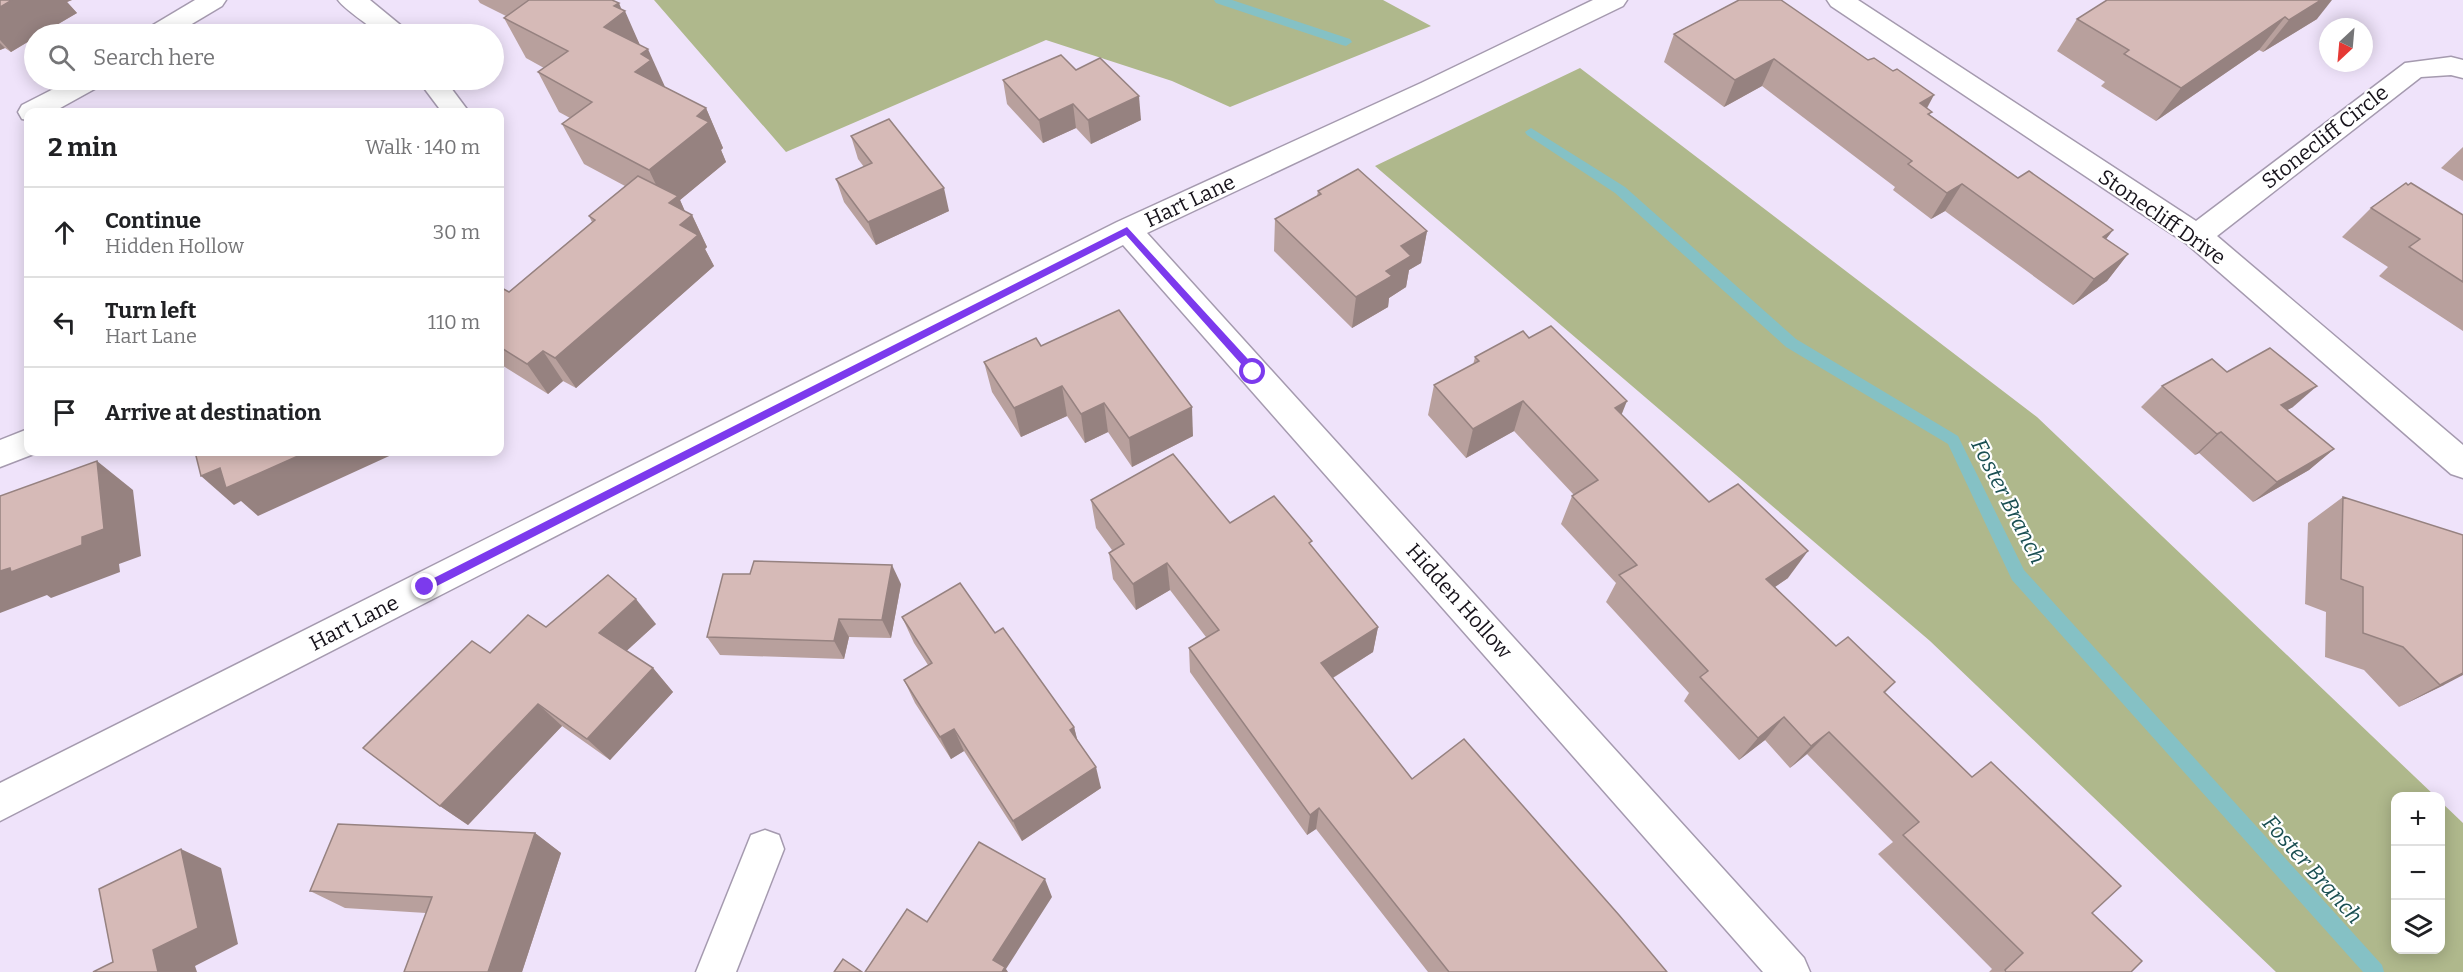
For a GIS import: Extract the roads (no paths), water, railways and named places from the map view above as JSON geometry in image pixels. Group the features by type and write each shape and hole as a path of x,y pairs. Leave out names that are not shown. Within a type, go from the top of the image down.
{"street":[{"path":"173,24 213,0"},
{"path":"351,0 383,24"},
{"name":"Hart Lane","path":"0,803 1127,230 1430,89 1614,0"},
{"name":"Stonecliff Drive","path":"1840,0 2197,236 2463,464"},
{"name":"Stonecliff Circle","path":"2197,236 2414,69 2451,66 2463,69"},
{"path":"39,108 73,90"},
{"path":"440,90 453,108"},
{"name":"Hidden Hollow","path":"1127,230 1790,972"},
{"path":"0,454 24,444"},
{"path":"716,972 765,849"}],"waterway":[{"name":"Foster Branch","path":"1220,0 1346,42"},
{"name":"Foster Branch","path":"1531,132 1620,190 1791,343 1953,440 2018,575 2375,972"}]}
